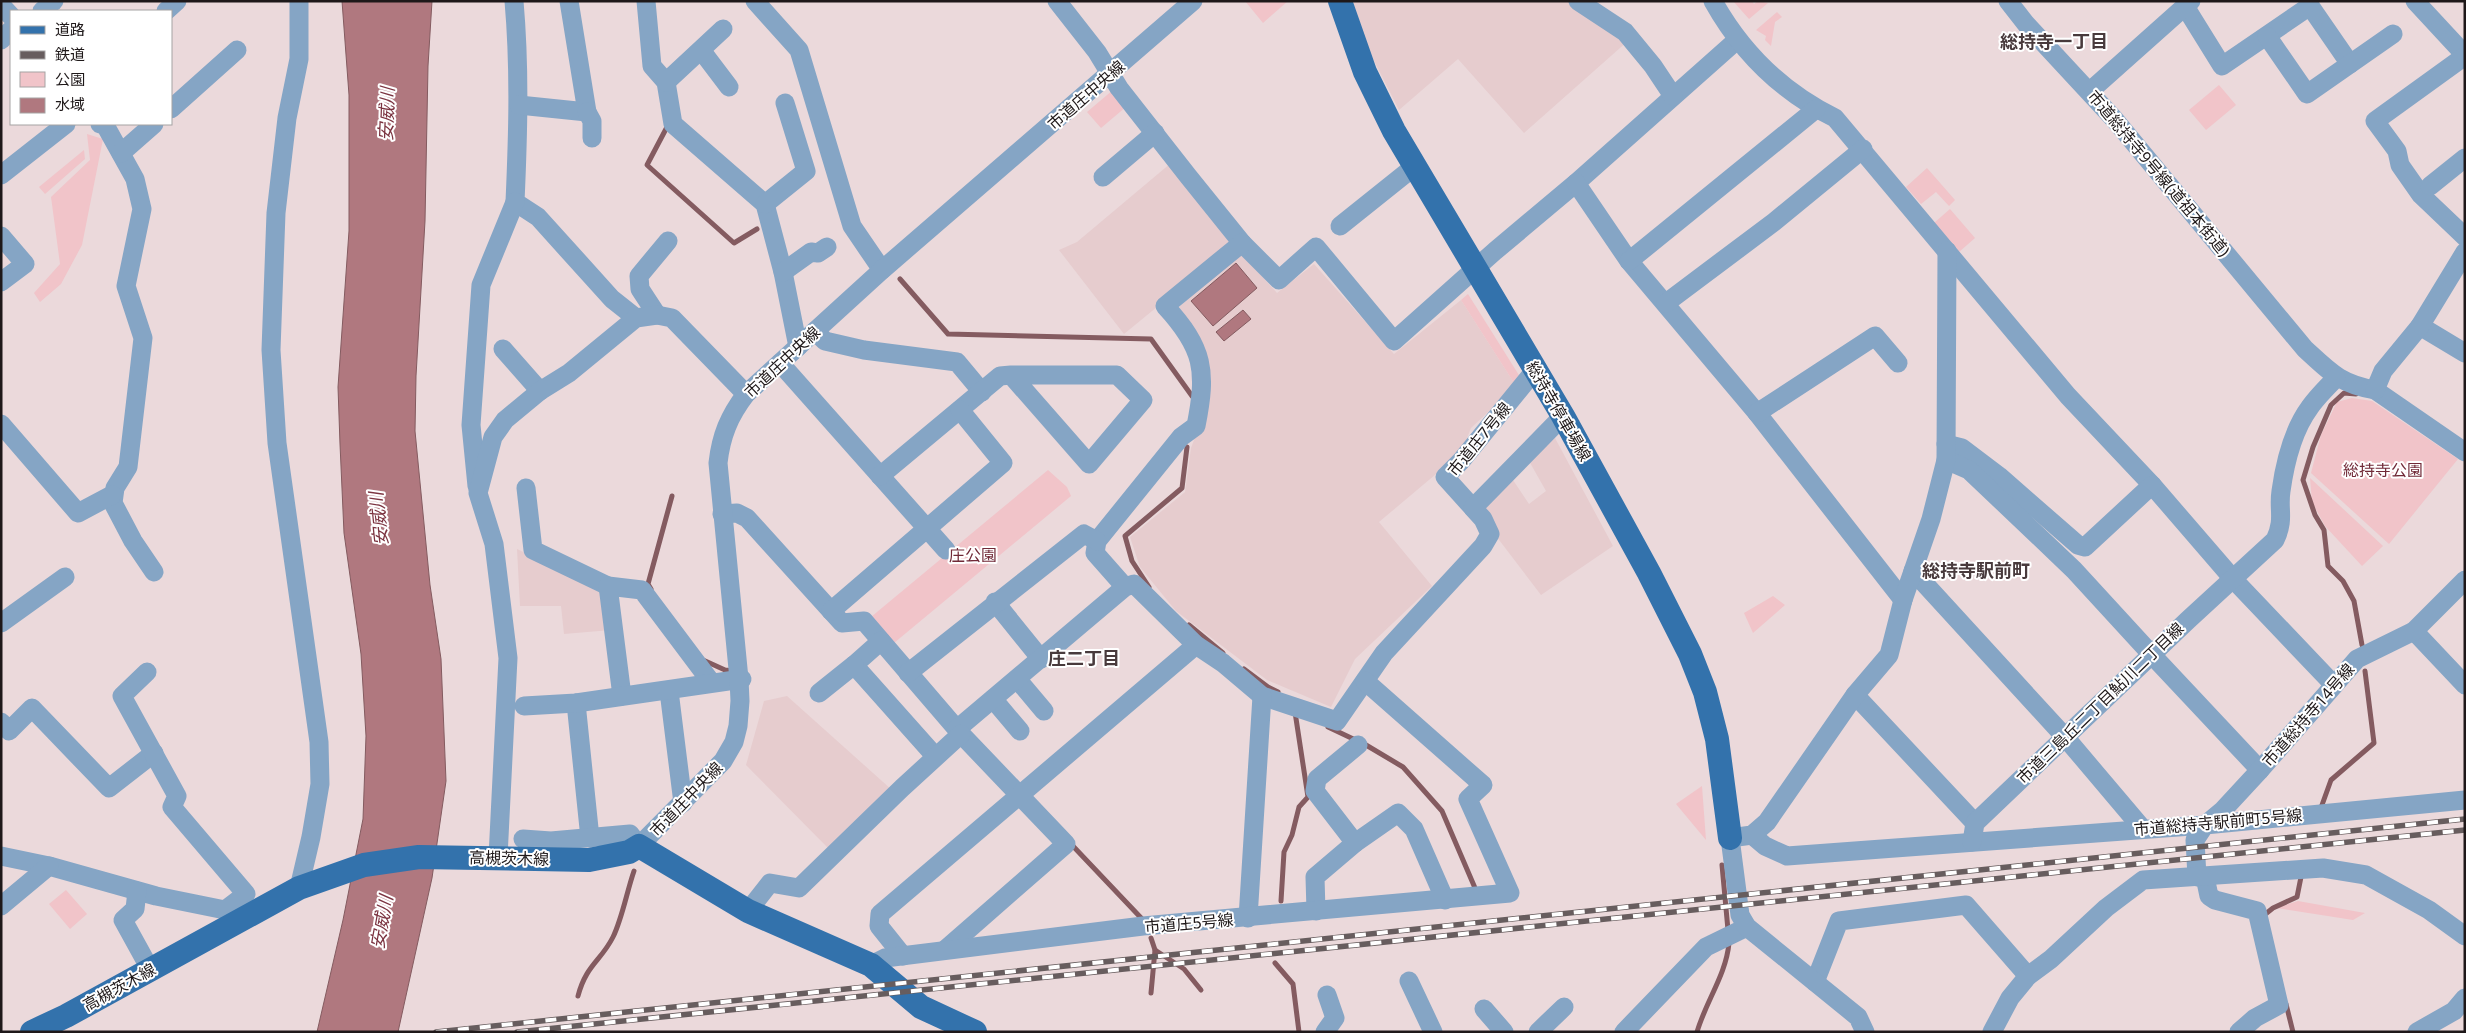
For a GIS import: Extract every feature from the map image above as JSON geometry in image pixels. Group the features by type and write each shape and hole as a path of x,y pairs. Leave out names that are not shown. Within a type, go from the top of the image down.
{"main road":[{"name":"総持寺停車場線","path":"1340,1 1366,72 1394,131 1563,416 1650,573 1690,654 1705,692 1741,837"},
{"name":"高槻茨木線","path":"32,1032 66,1016 299,888 364,865 419,857 590,860 629,852 639,846"},
{"path":"639,846 748,911 871,965 921,1007 976,1032"}],"street":[{"path":"43,10 54,1"},
{"path":"167,10 177,1"},
{"path":"299,1 299,59 287,118 276,213 271,350 277,443 319,742 320,784 311,837 299,888"},
{"path":"498,857 508,658 494,544 474,474 471,425 481,285 515,202 519,105 518,50 514,1"},
{"path":"570,1 587,112 592,121 592,138"},
{"path":"646,1 652,66 666,82 673,124 765,204 783,272 798,347"},
{"path":"755,1 799,50 852,226 882,270"},
{"path":"1057,1 1097,52 1119,88 1242,243 1279,280 1316,247 1394,341 1737,40"},
{"name":"市道庄中央線","path":"639,846 724,761 734,742 741,679 718,463 720,443 734,409 746,394 882,270 1193,1"},
{"path":"1578,1 1625,32 1654,66 1673,96"},
{"path":"1714,1 1737,40 1783,86 1800,100 1835,118 1863,149 2068,396 2152,485 2234,580 2334,685"},
{"name":"市道総持寺9号線(道祖本街道)","path":"2008,1 2026,24 2090,91 2305,349 2336,378"},
{"path":"2414,1 2465,56 2375,121 2397,151 2400,165 2421,195 2465,237"},
{"path":"2090,91 2188,4 2222,66 2267,31 2310,6 2350,64"},
{"path":"1,5 10,15"},
{"path":"666,82 723,29"},
{"path":"1,40 10,31"},
{"path":"2267,31 2307,94 2393,34"},
{"path":"172,107 237,50"},
{"path":"701,50 729,87"},
{"path":"765,204 806,172 786,103"},
{"path":"519,105 587,112"},
{"path":"1629,261 1816,109"},
{"path":"1,175 65,125"},
{"path":"105,125 135,179 142,209 126,286 144,338 128,467 112,495 113,503 121,521 154,572"},
{"path":"121,153 153,125"},
{"path":"1102,177 1155,133"},
{"path":"1666,303 1774,222 1863,149"},
{"path":"2430,186 2465,158"},
{"path":"1340,226 1415,166"},
{"path":"1576,183 1629,261 1757,413 1903,600"},
{"path":"515,202 538,217 612,299 636,318"},
{"path":"1,236 25,264 1,282"},
{"path":"657,315 640,289 639,276 668,241"},
{"path":"1125,587 1096,553 1098,541 1181,437 1196,426 1202,378 1200,356 1184,326 1165,306 1242,243"},
{"path":"783,272 811,252 818,254 827,247"},
{"path":"1865,1032 1858,1017 1747,928 1740,916 1733,863 1741,837 1766,822 1855,695 1889,655 1903,600 1931,519 1946,452 1947,251"},
{"path":"2375,390 2383,372 2420,326 2465,252"},
{"path":"478,493 493,436 505,420 540,391 569,373 636,318 657,315 672,318 746,394"},
{"path":"2420,326 2465,353"},
{"path":"815,331 825,341 864,350 957,362 982,392"},
{"path":"1757,413 1875,336 1898,364"},
{"path":"503,349 540,391"},
{"path":"780,363 946,550"},
{"name":"市道庄7号線","path":"1473,508 1445,477 1462,461 1536,369"},
{"path":"880,476 1000,376 1011,375 1117,375 1143,400 1089,464 1011,375"},
{"path":"2336,378 2360,388 2375,390 2465,452"},
{"name":"市道三島丘二丁目鮎川二丁目線","path":"1974,832 2065,737 2275,540 2282,526 2281,492 2291,446 2300,423 2310,406 2336,378"},
{"path":"831,611 925,528 1003,463 960,410"},
{"path":"748,911 770,883 799,888 992,700 1125,587 1134,584 1196,645 1223,663 1262,696 1337,721 1384,653 1483,546 1490,534 1483,519 1473,508 1563,416"},
{"path":"4,433 78,512 112,495"},
{"path":"1946,452 1962,448 1999,476 2078,545 2085,547 2152,485"},
{"path":"1946,452 1968,470 2074,570 2260,770"},
{"path":"526,488 533,550 608,586 642,590 711,682"},
{"path":"722,514 737,513 747,518 842,623 864,621 959,732 1018,796 1066,844 946,950"},
{"path":"908,673 995,602 1084,534 1098,541"},
{"path":"1913,571 2065,737 2142,828"},
{"path":"1,622 65,577"},
{"name":"市道総持寺14号線","path":"2205,824 2223,810 2260,770 2357,659 2414,631 2465,580"},
{"path":"608,586 622,696"},
{"path":"995,602 1041,659"},
{"path":"2414,631 2465,686"},
{"path":"819,693 881,641"},
{"path":"903,956 879,926 880,914 1196,645"},
{"path":"854,665 935,756"},
{"path":"1,856 49,866 137,891 225,910 246,894 172,807 177,796 122,696 147,672"},
{"path":"524,706 576,703 669,691 711,682 741,679"},
{"path":"1017,679 1044,711"},
{"name":"市道庄5号線","path":"871,965 885,958 1143,926 1316,912 1510,893 1468,800 1483,785 1366,681"},
{"path":"669,691 683,803"},
{"path":"1855,695 1974,832"},
{"path":"1248,918 1262,696"},
{"path":"992,700 1020,731"},
{"path":"576,703 590,838"},
{"path":"1,722 9,731 32,708 109,788 154,753"},
{"path":"1355,843 1315,791 1317,779 1358,745"},
{"name":"市道総持寺駅前町5号線","path":"1974,832 2142,828 2205,824 2465,800"},
{"path":"1316,912 1315,877 1355,843 1398,813 1414,829 1445,900"},
{"path":"2205,824 2196,840 2201,877 2209,896 2215,900 2257,911 2279,1005 2255,1018 2239,1032"},
{"path":"1741,837 1787,856 1974,832"},
{"path":"523,839 551,841 630,834 639,846"},
{"path":"1,906 49,866"},
{"path":"1992,1032 2010,998 2028,976 2051,959 2106,908 2143,880 2323,868 2366,875 2430,910 2465,936"},
{"path":"137,891 135,909 123,920 150,969"},
{"path":"1816,982 1840,921 1966,905 2028,976"},
{"path":"1624,1032 1706,947 1747,928"},
{"path":"1409,981 1425,994 1433,1032"},
{"path":"1325,1032 1335,1018 1327,995"},
{"path":"2417,1032 2454,1011 2465,998"},
{"path":"1538,1032 1564,1007"},
{"path":"1484,1009 1504,1032"}],"shaded area":[{"path":"1353,1 1571,1 1629,40 1524,133 1458,59 1399,110 1369,51"},
{"path":"1171,163 1235,243 1124,334 1059,250 1077,242"},
{"path":"1241,253 1277,293 1314,264 1394,354 1461,300 1516,386 1471,428 1461,453 1379,522 1432,586 1355,659 1331,707 1267,680 1176,611 1140,567 1130,537 1185,492 1191,448 1205,411 1207,357 1179,307"},
{"path":"1555,438 1613,546 1541,595 1493,532 1481,510 1513,480 1529,504 1546,491 1529,461"},
{"path":"517,549 605,591 611,630 564,634 561,606 520,606"},
{"path":"787,696 892,790 828,848 746,765 764,701"}],"green space":[{"path":"1245,1 1288,1 1263,23"},
{"path":"1733,1 1752,1 1754,4 1758,1 1768,3 1749,19"},
{"path":"1777,12 1782,17 1775,22 1771,46 1765,40 1766,36 1756,30"},
{"path":"2219,85 2236,105 2206,130 2189,110"},
{"path":"1113,90 1127,106 1101,128 1087,112"},
{"path":"87,134 103,139 82,245 61,284 40,302 34,293 60,264 51,197 90,160"},
{"path":"84,150 85,159 45,194 39,187"},
{"path":"1927,168 1955,200 1949,206 1936,192 1921,204 1906,187"},
{"path":"1950,209 1975,238 1959,252 1934,223"},
{"path":"1468,294 1522,380 1516,386 1461,300"},
{"name":"総持寺公園","path":"2352,398 2372,401 2458,459 2389,544 2311,473 2321,435 2337,402"},
{"name":"庄公園","path":"1048,470 1067,487 1071,496 894,643 871,617"},
{"path":"2310,478 2383,546 2362,566 2325,526 2312,502"},
{"path":"1773,596 1785,605 1753,633 1744,613"},
{"path":"1702,786 1706,840 1676,804"},
{"path":"66,890 87,914 70,929 49,904"},
{"path":"2298,901 2365,913 2353,920 2276,908"}],"water":[{"name":"安威川","path":"342,1 432,1 428,66 425,221 416,376 415,431 430,585 441,659 446,781 432,878 398,1032 317,1032 343,920 363,819 366,736 361,654 344,533 338,387 349,231 349,95"},
{"path":"1236,263 1257,288 1213,326 1191,301"},
{"path":"1243,310 1251,319 1224,341 1216,332"}],"waterway":[{"path":"667,127 647,165 734,243 757,229"},
{"path":"900,279 948,334 1151,339 1192,396"},
{"path":"2356,394 2344,393 2331,405 2313,447 2303,480 2315,515 2324,530 2328,566 2343,581 2354,601 2362,645"},
{"path":"1149,587 1132,561 1125,536 1182,488 1187,447"},
{"path":"651,589 648,584 672,496"},
{"path":"1189,625 1223,653"},
{"path":"703,660 725,670 735,671"},
{"path":"1244,669 1278,692"},
{"path":"2322,805 2331,780 2374,743 2365,671"},
{"path":"1281,901 1284,852 1292,835 1299,807 1308,797 1295,712"},
{"path":"1328,727 1366,745 1403,767 1442,811 1475,888"},
{"path":"1071,844 1144,921"},
{"path":"1722,865 1728,930"},
{"path":"578,996 589,970 613,937 634,871"},
{"path":"2263,916 2273,908 2297,897 2301,877"},
{"path":"1151,938 1155,950 1184,969 1201,990"},
{"path":"1697,1032 1724,966 1729,943"},
{"path":"1151,993 1155,950"},
{"path":"1275,963 1293,984 1299,1032"},
{"path":"2286,1004 2293,1032"}],"railway":[{"path":"436,1032 2465,819"},
{"path":"517,1032 2465,830"}],"district":[{"name":"総持寺一丁目","path":"2054,41"},
{"name":"総持寺駅前町","path":"1976,570"},
{"name":"庄二丁目","path":"1084,658"}]}
